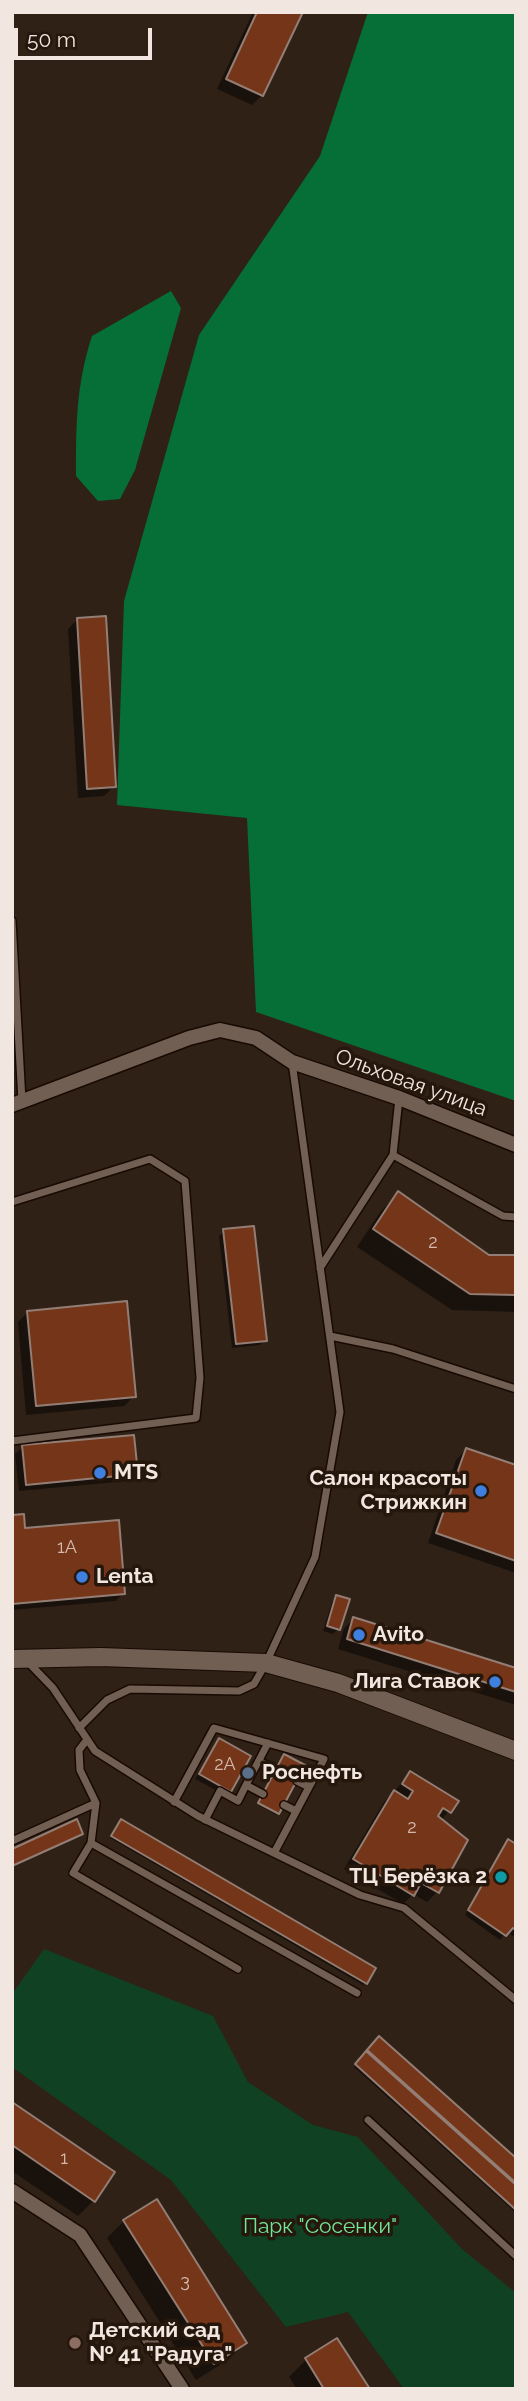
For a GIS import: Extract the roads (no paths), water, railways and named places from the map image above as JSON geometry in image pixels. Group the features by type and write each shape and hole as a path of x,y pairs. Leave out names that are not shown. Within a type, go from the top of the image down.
{"street":[{"name":"Ольховая улица","path":"17,1103 189,1038 220,1030 256,1038 292,1062 399,1098 516,1145"},
{"path":"19,1659 101,1657 266,1663 338,1683 516,1751"},
{"path":"12,2190 80,2235 181,2389"}],"lane":[{"path":"12,921 17,1103"},
{"path":"79,1728 107,1700 130,1689 239,1691 254,1684 314,1557 341,1412 292,1062"},
{"path":"320,1268 393,1155 399,1098"},
{"path":"393,1155 503,1216 516,1217"},
{"path":"12,1202 150,1159 185,1181 200,1378 196,1418 12,1441"},
{"path":"330,1336 393,1349 516,1389"},
{"path":"19,1659 53,1688 95,1751 205,1820 360,1895 404,1908 516,2000"},
{"path":"174,1802 214,1728 324,1759 274,1853"},
{"path":"86,1741 79,1750 80,1770 96,1803 91,1843 73,1873 238,1969"},
{"path":"205,1820 220,1791 238,1801 268,1743"},
{"path":"259,1761 276,1770"},
{"path":"297,1781 309,1787"},
{"path":"246,1785 263,1794"},
{"path":"12,1841 96,1803"},
{"path":"284,1805 296,1811"},
{"path":"91,1843 357,1993"},
{"path":"368,2120 516,2256"}],"place":[{"name":"MTS","path":"100,1473"},
{"name":"Салон красоты Стрижкин","path":"481,1491"},
{"name":"Lenta","path":"82,1577"},
{"name":"Avito","path":"359,1635"},
{"name":"Лига Ставок","path":"495,1682"},
{"name":"Роснефть","path":"248,1773"},
{"name":"ТЦ Берёзка 2","path":"501,1877"},
{"name":"Детский сад № 41 \"Радуга\"","path":"75,2343"}],"park label":[{"name":"Парк \"Сосенки\"","path":"320,2227"}]}
